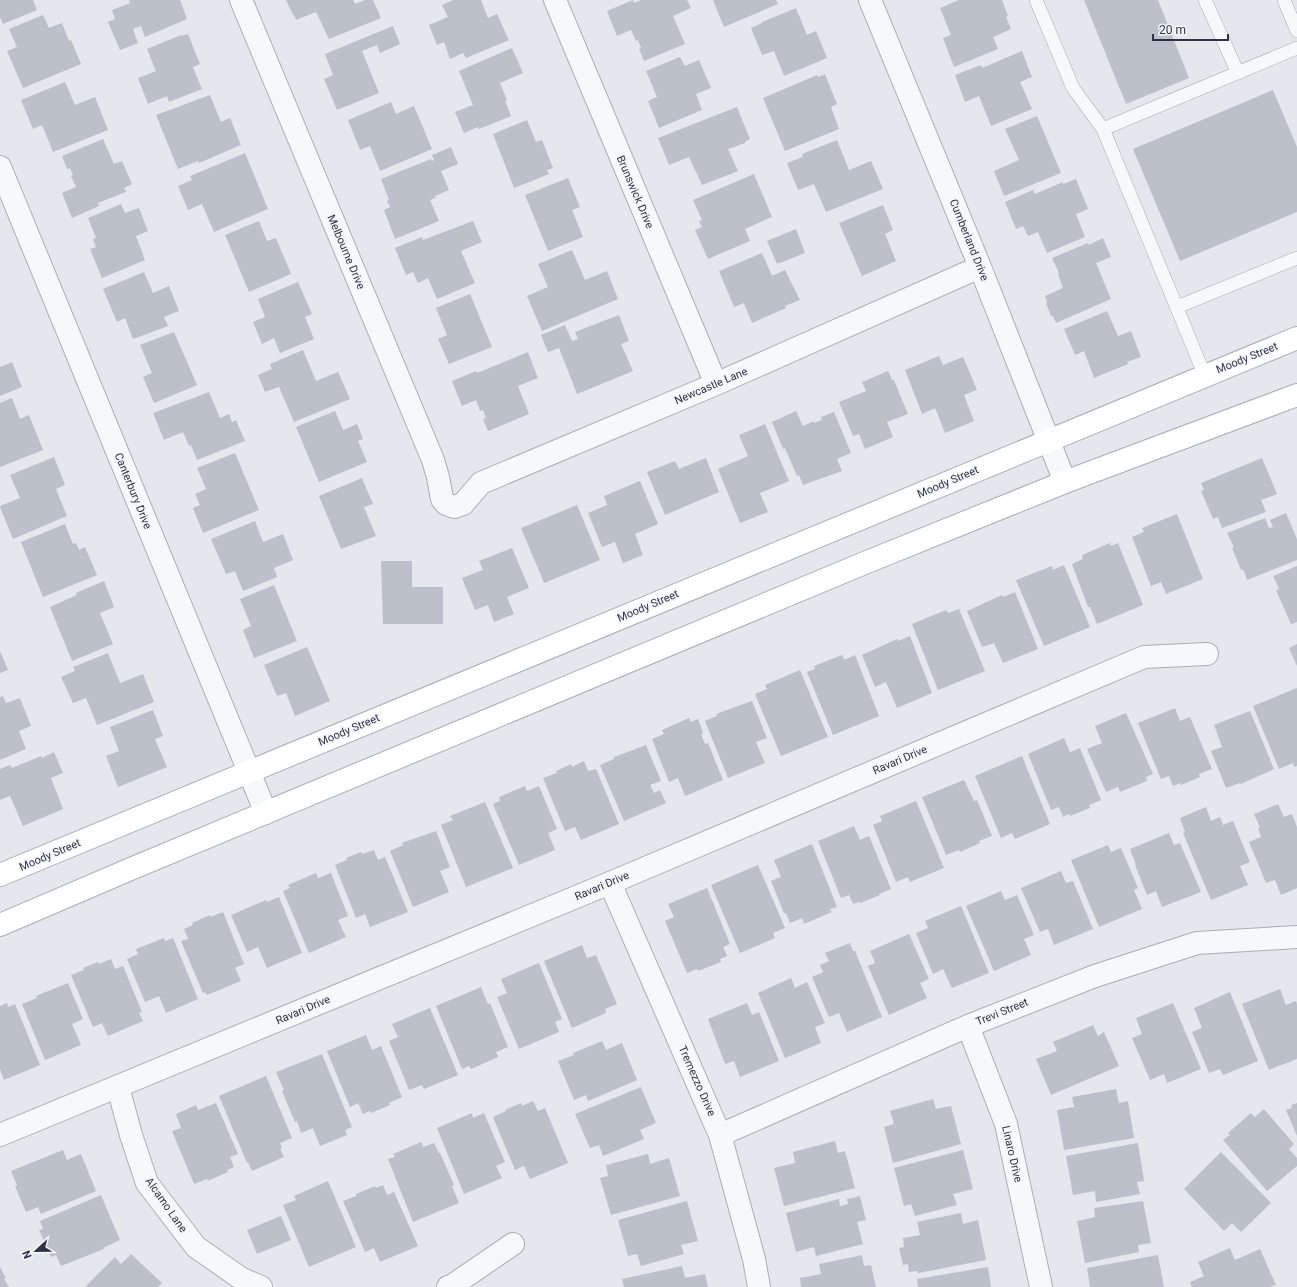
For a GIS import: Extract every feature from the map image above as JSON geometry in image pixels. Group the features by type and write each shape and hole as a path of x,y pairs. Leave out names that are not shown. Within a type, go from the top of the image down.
{"main road":[{"name":"Moody Street","path":"0,875 1297,338"},
{"path":"0,925 132,868 867,562 1065,482 1297,395"}],"street":[{"name":"Melbourne Drive","path":"241,0 433,460 442,498 446,504"},
{"name":"Brunswick Drive","path":"555,0 716,384"},
{"name":"Cumberland Drive","path":"870,0 980,267 1065,482"},
{"name":"Canterbury Drive","path":"0,168 266,813"},
{"name":"Newcastle Lane","path":"446,504 454,507 463,504 481,483 716,384 980,267"},
{"name":"Ravari Drive","path":"0,1135 610,883 1144,657 1207,654"},
{"name":"Tremezzo Drive","path":"610,883 720,1135 754,1259 759,1287"},
{"name":"Trevi Street","path":"720,1135 968,1026 1095,976 1197,943 1297,937"},
{"name":"Linaro Drive","path":"968,1026 1006,1124 1040,1287"},
{"name":"Alcamo Lane","path":"118,1087 131,1135 147,1183 196,1247 242,1279 261,1287"},
{"path":"448,1287 513,1244"}],"lane":[{"path":"1036,0 1073,88 1103,129 1205,376"},
{"path":"1205,0 1238,73"},
{"path":"1284,0 1297,31"},
{"path":"1103,129 1297,48"},
{"path":"1177,307 1297,258"}],"building":[{"path":"0,0 33,0 37,10 3,24 0,17"},
{"path":"129,0 180,0 187,19 145,37 141,26 133,29 138,43 120,50 108,22 115,19 112,10 130,3"},
{"path":"286,0 353,0 355,4 365,0 373,0 381,18 329,39 316,12 296,20"},
{"path":"453,0 481,0 488,18 497,14 509,40 466,58 463,53 450,59 444,42 437,45 429,25 448,17 442,5"},
{"path":"633,0 634,3 641,0 687,0 691,8 673,16 685,44 644,61 639,49 641,48 638,40 636,41 631,30 617,36 607,11"},
{"path":"713,0 776,0 778,4 724,27"},
{"path":"959,0 1002,0 1008,16 1006,17 1011,29 993,37 998,49 954,67 943,38 951,35 940,8"},
{"path":"1084,0 1158,0 1189,78 1126,104"},
{"path":"796,8 807,35 816,31 827,58 784,76 774,51 762,55 751,28"},
{"path":"43,15 49,28 62,23 69,41 71,40 81,64 23,88 7,51 17,47 9,29"},
{"path":"393,26 400,44 380,53 377,45 362,51 379,93 337,110 324,79 333,75 325,54"},
{"path":"188,34 200,64 193,67 202,89 169,102 167,96 148,104 138,78 156,71 147,49 181,35"},
{"path":"512,48 523,73 500,83 507,100 505,101 511,116 479,129 478,127 464,133 455,112 473,105 459,71"},
{"path":"1022,51 1032,77 1020,82 1032,109 991,126 979,96 965,102 955,75 981,65 982,68"},
{"path":"680,57 685,66 699,60 711,88 696,94 702,110 659,128 648,101 657,97 646,71"},
{"path":"825,74 837,104 831,107 839,129 785,151 763,98 817,75 818,77"},
{"path":"65,82 75,105 95,97 108,130 53,152 42,125 33,129 21,100"},
{"path":"1273,90 1297,147 1297,212 1180,261 1133,149"},
{"path":"210,95 221,122 230,118 241,145 199,163 198,161 178,169 156,115"},
{"path":"391,102 396,114 414,106 432,149 380,171 370,146 360,150 348,120"},
{"path":"737,107 750,139 745,143 728,149 738,171 702,185 689,157 669,165 658,138"},
{"path":"1037,116 1061,173 1004,196 994,171 1019,160 1005,129"},
{"path":"527,120 536,142 542,140 553,168 547,170 549,174 514,188 493,134"},
{"path":"103,139 114,164 122,161 132,184 124,188 126,192 98,203 99,206 72,218 62,193 76,187 71,176 73,175 70,168 67,169 62,156"},
{"path":"837,140 849,170 871,161 883,189 826,212 814,184 798,190 787,163 803,157 802,154"},
{"path":"451,147 458,164 441,171 449,190 435,196 436,198 430,200 439,221 395,239 384,210 390,207 381,179 431,159 432,161 434,160 432,155"},
{"path":"245,153 268,209 214,232 202,204 188,210 178,186 192,180 190,176"},
{"path":"754,174 772,217 745,229 750,241 708,259 695,230 702,227 699,221 702,220 693,200"},
{"path":"568,178 580,207 572,210 583,237 548,251 525,195"},
{"path":"1076,179 1088,209 1076,214 1085,237 1047,253 1038,232 1028,236 1023,226 1016,229 1005,202 1033,190 1035,194 1063,182 1063,184"},
{"path":"121,204 125,213 139,208 148,231 136,236 145,260 102,278 90,249 96,247 93,239 96,238 88,218"},
{"path":"883,205 893,230 885,234 896,261 862,276 839,223"},
{"path":"259,221 267,241 276,238 291,274 249,292 225,235"},
{"path":"473,221 482,242 461,251 475,283 437,299 428,278 418,283 413,272 406,275 395,248 422,237 423,240"},
{"path":"796,229 805,253 777,264 767,241"},
{"path":"1103,238 1111,257 1096,263 1111,299 1056,323 1053,316 1051,316 1045,296 1063,288 1058,274 1059,273 1052,258 1088,243 1089,245"},
{"path":"572,250 585,280 607,271 618,299 542,331 527,296 548,287 538,264"},
{"path":"762,253 772,276 785,270 800,300 752,323 744,303 734,307 719,271"},
{"path":"144,272 153,293 169,286 179,311 164,317 168,326 133,339 125,318 117,322 103,289"},
{"path":"298,282 312,314 305,317 314,339 280,353 274,338 262,344 253,322 265,317 258,299"},
{"path":"470,294 492,347 449,364 438,339 447,335 436,308"},
{"path":"1107,311 1118,336 1131,331 1141,357 1094,378 1084,351 1075,355 1064,329"},
{"path":"619,315 629,341 621,344 633,371 577,394 559,348 548,352 541,335 565,325 572,341 578,339 575,332"},
{"path":"174,332 197,385 154,403 143,377 152,373 140,345"},
{"path":"303,350 316,381 338,372 350,399 294,422 279,387 265,392 258,375 272,369 270,364"},
{"path":"528,352 538,378 518,386 529,414 488,431 483,419 486,418 483,410 480,411 476,400 462,406 452,381 476,371 477,373"},
{"path":"939,356 943,365 963,357 977,390 964,395 974,421 945,433 935,408 922,414 905,370"},
{"path":"12,362 22,387 0,396 0,367"},
{"path":"888,371 892,380 894,380 908,414 887,422 893,437 865,449 859,434 853,436 839,402 866,391 862,382"},
{"path":"209,392 220,418 229,414 232,422 236,420 245,441 197,460 191,445 189,446 183,432 164,440 153,413"},
{"path":"12,398 20,419 29,415 43,450 0,467 0,403"},
{"path":"335,411 343,430 357,424 363,439 358,441 367,462 319,482 296,427"},
{"path":"796,411 803,426 814,421 814,423 822,420 821,417 834,412 851,453 837,459 842,471 803,485 799,475 797,476 785,448 783,449 772,422"},
{"path":"765,424 789,481 760,493 768,512 740,523 718,469 748,456 739,435"},
{"path":"235,453 259,510 203,533 193,508 200,505 195,494 206,489 197,468"},
{"path":"54,457 65,485 56,489 67,516 13,539 0,507 20,498 10,475"},
{"path":"706,458 719,492 665,515 647,472 675,461 679,469"},
{"path":"1262,458 1277,494 1261,500 1266,512 1222,528 1218,517 1213,519 1201,491 1204,490 1201,483"},
{"path":"362,478 373,504 364,507 376,536 341,549 319,496"},
{"path":"640,481 658,524 635,534 643,555 623,563 615,542 602,547 588,513 607,505 604,496"},
{"path":"577,505 600,560 544,583 521,528"},
{"path":"1286,513 1297,539 1297,560 1247,580 1243,569 1241,570 1232,548 1234,547 1227,533 1265,518 1269,528 1273,527 1270,520"},
{"path":"1177,514 1203,579 1166,594 1161,582 1151,586 1132,537 1144,532 1142,528"},
{"path":"255,521 263,542 283,534 293,560 274,568 277,577 243,591 235,571 226,574 211,539"},
{"path":"65,524 73,544 76,543 79,550 85,547 97,575 43,597 21,542"},
{"path":"1110,543 1111,546 1118,543 1143,605 1097,624 1090,607 1088,607 1072,564 1083,559 1082,555"},
{"path":"512,548 529,588 507,597 514,614 494,622 488,605 475,610 462,578 483,570 479,561"},
{"path":"381,561 412,561 412,587 443,587 443,624 383,624"},
{"path":"1064,565 1090,627 1044,646 1016,580 1052,566 1053,570"},
{"path":"1297,566 1297,622 1291,624 1276,590 1279,589 1273,576"},
{"path":"104,581 114,607 100,613 113,644 72,661 50,607 77,595 76,593"},
{"path":"274,585 297,641 254,658 243,630 251,626 240,599"},
{"path":"1015,592 1038,649 1003,663 994,643 982,647 967,611 1002,595 1003,597"},
{"path":"959,609 985,671 938,690 912,624 946,610 948,613"},
{"path":"910,636 932,693 897,708 886,682 875,687 862,655 897,639 898,641"},
{"path":"1297,644 1297,666 1289,648"},
{"path":"307,647 330,701 295,716 286,693 277,696 264,665"},
{"path":"0,651 8,670 0,673"},
{"path":"108,653 120,683 143,674 154,702 97,725 86,698 73,703 61,677 75,671 73,667"},
{"path":"842,655 844,660 855,655 879,716 833,735 807,672 815,669 814,666"},
{"path":"800,670 828,737 781,756 755,694 767,689 765,685"},
{"path":"1297,688 1297,766 1294,767 1293,763 1279,769 1253,706"},
{"path":"3,696 6,703 20,698 31,726 19,731 26,749 0,760 0,697"},
{"path":"752,701 767,738 756,742 765,763 728,778 705,721 717,716 716,714"},
{"path":"1175,708 1180,721 1190,717 1212,769 1199,774 1200,777 1181,785 1180,783 1173,786 1169,776 1161,779 1138,723"},
{"path":"153,710 163,736 155,739 167,767 118,787 106,756 119,751 110,727"},
{"path":"1250,711 1274,769 1241,784 1240,783 1226,788 1211,751 1222,747 1214,725"},
{"path":"1126,713 1153,774 1146,777 1147,781 1120,792 1118,787 1106,792 1087,749 1102,743 1095,726"},
{"path":"689,718 691,722 698,719 705,744 708,743 723,780 685,796 678,778 669,782 652,739 664,734 662,730"},
{"path":"1064,738 1070,752 1080,748 1101,800 1089,805 1090,808 1070,816 1069,814 1063,817 1059,807 1051,810 1028,754"},
{"path":"646,745 661,781 650,785 654,793 660,790 666,803 624,821 600,765 614,759 614,757"},
{"path":"54,752 63,773 51,778 63,809 23,826 10,796 0,800 0,769 10,765 12,768 41,756 42,758"},
{"path":"1022,756 1050,824 1015,839 1012,833 1001,838 975,776"},
{"path":"584,761 588,771 596,769 619,824 581,840 575,827 565,831 543,778 557,773 556,771 571,764 572,767"},
{"path":"964,780 974,801 977,800 992,836 979,841 980,843 960,852 959,850 946,855 922,797"},
{"path":"525,786 527,791 539,786 557,829 548,833 555,850 519,865 493,804 500,801 499,797"},
{"path":"916,801 944,868 910,882 908,877 896,882 873,825 882,821 880,816"},
{"path":"485,802 513,868 466,887 441,825 453,820 450,816"},
{"path":"1278,804 1284,817 1292,814 1297,827 1297,888 1281,895 1275,880 1266,883 1249,842 1261,837 1258,828 1260,827 1254,814"},
{"path":"1206,807 1211,821 1220,817 1223,825 1233,821 1250,862 1240,866 1248,885 1211,900 1183,833 1185,832 1180,818"},
{"path":"854,826 860,840 869,836 891,889 860,903 853,904 849,895 841,898 818,841"},
{"path":"436,831 450,867 440,871 449,892 413,907 390,851 403,845 402,843"},
{"path":"1169,833 1174,845 1180,843 1201,892 1162,907 1156,891 1147,895 1130,849"},
{"path":"812,844 837,907 830,909 832,912 804,924 802,918 790,923 786,913 784,913 771,881 781,877 774,860"},
{"path":"1108,845 1111,852 1121,848 1138,888 1134,890 1142,909 1099,927 1071,860"},
{"path":"374,850 378,860 385,857 408,912 370,927 365,914 356,918 335,865 347,860 346,858 361,852 362,854"},
{"path":"758,865 785,928 773,933 775,938 740,953 711,885"},
{"path":"1061,871 1066,883 1073,881 1093,929 1054,945 1048,929 1040,932 1021,888"},
{"path":"316,873 318,878 331,873 348,916 338,920 346,937 309,953 283,891 290,888 288,885"},
{"path":"707,888 730,944 723,947 727,956 720,959 721,962 698,971 697,969 687,973 665,921 674,917 668,904"},
{"path":"1001,891 1005,900 1017,895 1034,935 1024,939 1031,955 994,971 966,906"},
{"path":"279,897 302,953 267,968 258,947 247,952 231,915 266,900 267,902"},
{"path":"961,906 989,973 952,988 943,969 933,974 916,933 928,928 925,921"},
{"path":"223,912 244,964 235,968 241,981 207,995 205,992 203,993 181,941 188,939 184,929 193,925 192,923 210,915 210,917"},
{"path":"909,934 929,979 920,983 927,998 889,1015 868,966 875,963 870,951"},
{"path":"164,938 165,941 173,938 198,999 166,1013 159,996 145,1002 127,959 138,954 136,949"},
{"path":"850,943 853,951 855,951 882,1017 847,1032 839,1013 829,1017 812,977 823,972 820,965 829,961 825,953"},
{"path":"582,945 587,958 596,955 617,1004 605,1009 606,1013 572,1028 544,961"},
{"path":"111,959 115,969 123,966 142,1012 139,1013 143,1021 108,1036 102,1023 93,1027 71,975 98,962 99,964"},
{"path":"539,963 562,1019 555,1022 559,1032 519,1049 497,997 507,993 501,979"},
{"path":"791,978 795,988 807,982 825,1023 815,1027 821,1043 785,1058 758,993"},
{"path":"68,983 83,1019 72,1024 81,1045 45,1060 22,1004 37,998 36,996"},
{"path":"481,987 488,1004 490,1003 508,1047 496,1052 498,1057 471,1069 469,1066 462,1069 436,1006"},
{"path":"1280,989 1286,1005 1296,1001 1297,1004 1297,1059 1269,1070 1242,1004"},
{"path":"1230,992 1258,1061 1223,1075 1220,1069 1209,1073 1192,1032 1202,1028 1194,1008"},
{"path":"7,1003 8,1007 15,1004 40,1065 4,1080 0,1069 0,1006"},
{"path":"747,1003 752,1015 759,1012 779,1061 740,1077 734,1061 725,1064 708,1019"},
{"path":"1173,1003 1201,1069 1167,1083 1164,1074 1150,1080 1132,1038 1142,1034 1136,1018"},
{"path":"430,1008 458,1075 424,1089 422,1085 409,1090 389,1041 398,1037 392,1024"},
{"path":"1093,1025 1098,1036 1104,1032 1119,1066 1051,1095 1036,1059 1057,1051 1053,1042"},
{"path":"366,1035 372,1050 381,1046 402,1097 389,1103 390,1105 371,1113 370,1111 363,1114 358,1103 350,1107 327,1051"},
{"path":"602,1041 606,1050 622,1043 637,1080 588,1101 586,1095 574,1100 558,1061"},
{"path":"322,1054 352,1127 345,1130 347,1135 320,1146 313,1128 301,1133 297,1121 295,1122 282,1091 284,1090 276,1072"},
{"path":"266,1076 292,1138 280,1143 282,1148 280,1149 284,1157 252,1171 248,1162 247,1163 219,1096"},
{"path":"641,1087 656,1123 640,1130 644,1139 603,1156 599,1145 590,1148 575,1114"},
{"path":"1116,1089 1119,1103 1128,1101 1134,1138 1064,1150 1057,1110 1074,1107 1072,1097"},
{"path":"933,1099 936,1109 951,1106 961,1144 893,1163 884,1127 894,1124 890,1111"},
{"path":"533,1101 538,1111 545,1108 568,1163 530,1179 524,1166 515,1170 493,1117 521,1103 522,1106"},
{"path":"216,1103 238,1154 230,1157 234,1167 227,1170 228,1172 208,1181 207,1179 194,1184 172,1131 181,1128 176,1114 196,1105 198,1110"},
{"path":"1297,1103 1297,1136 1286,1110 1292,1108 1291,1105"},
{"path":"1264,1109 1294,1144 1289,1149 1297,1158 1297,1166 1267,1191 1223,1140 1230,1135 1228,1133 1251,1113 1255,1117"},
{"path":"472,1113 473,1118 484,1113 505,1162 496,1166 502,1178 464,1194 437,1128"},
{"path":"835,1141 838,1153 845,1151 855,1188 784,1206 774,1168 795,1163 793,1152"},
{"path":"421,1142 423,1147 434,1143 454,1185 452,1186 459,1203 413,1222 388,1159 395,1157 393,1154"},
{"path":"1138,1143 1144,1181 1137,1182 1140,1194 1096,1202 1095,1191 1073,1195 1066,1156"},
{"path":"63,1150 67,1160 81,1154 96,1191 41,1214 38,1207 26,1212 15,1186 17,1185 11,1171"},
{"path":"963,1150 973,1189 953,1194 957,1205 915,1216 911,1204 904,1206 894,1168"},
{"path":"1221,1152 1271,1203 1241,1232 1232,1223 1224,1231 1184,1189"},
{"path":"648,1154 650,1164 669,1158 680,1196 611,1215 600,1178 608,1176 606,1165"},
{"path":"328,1181 356,1247 309,1267 283,1205 296,1200 294,1196"},
{"path":"383,1185 387,1195 394,1192 418,1246 380,1262 374,1248 365,1252 343,1201 375,1186 376,1188"},
{"path":"101,1195 120,1240 103,1248 104,1249 61,1266 56,1255 51,1257 39,1230 43,1229 40,1221"},
{"path":"860,1196 866,1220 857,1222 863,1244 816,1256 814,1247 796,1252 786,1213 839,1199 840,1206 848,1204 847,1199"},
{"path":"687,1201 698,1241 681,1245 684,1254 641,1266 637,1254 628,1256 618,1220"},
{"path":"1143,1201 1151,1243 1138,1245 1139,1252 1085,1263 1077,1221 1095,1217 1094,1208"},
{"path":"961,1213 963,1224 978,1220 986,1260 918,1273 917,1271 909,1272 908,1264 903,1265 899,1248 904,1247 903,1238 920,1235 917,1222"},
{"path":"281,1216 291,1240 257,1254 247,1230"},
{"path":"1230,1248 1235,1260 1260,1249 1276,1285 1270,1287 1192,1287 1190,1282 1204,1276 1198,1262"},
{"path":"131,1254 162,1283 158,1287 85,1287 115,1257 121,1264"},
{"path":"862,1255 864,1266 871,1265 876,1287 801,1287 800,1278 821,1274 819,1264"},
{"path":"1158,1255 1164,1287 1090,1287 1087,1268"},
{"path":"682,1266 685,1278 705,1274 708,1287 624,1287 622,1279"},
{"path":"0,1267 6,1278 4,1279 9,1287 0,1287"},
{"path":"988,1267 991,1287 918,1287 917,1279"}]}
